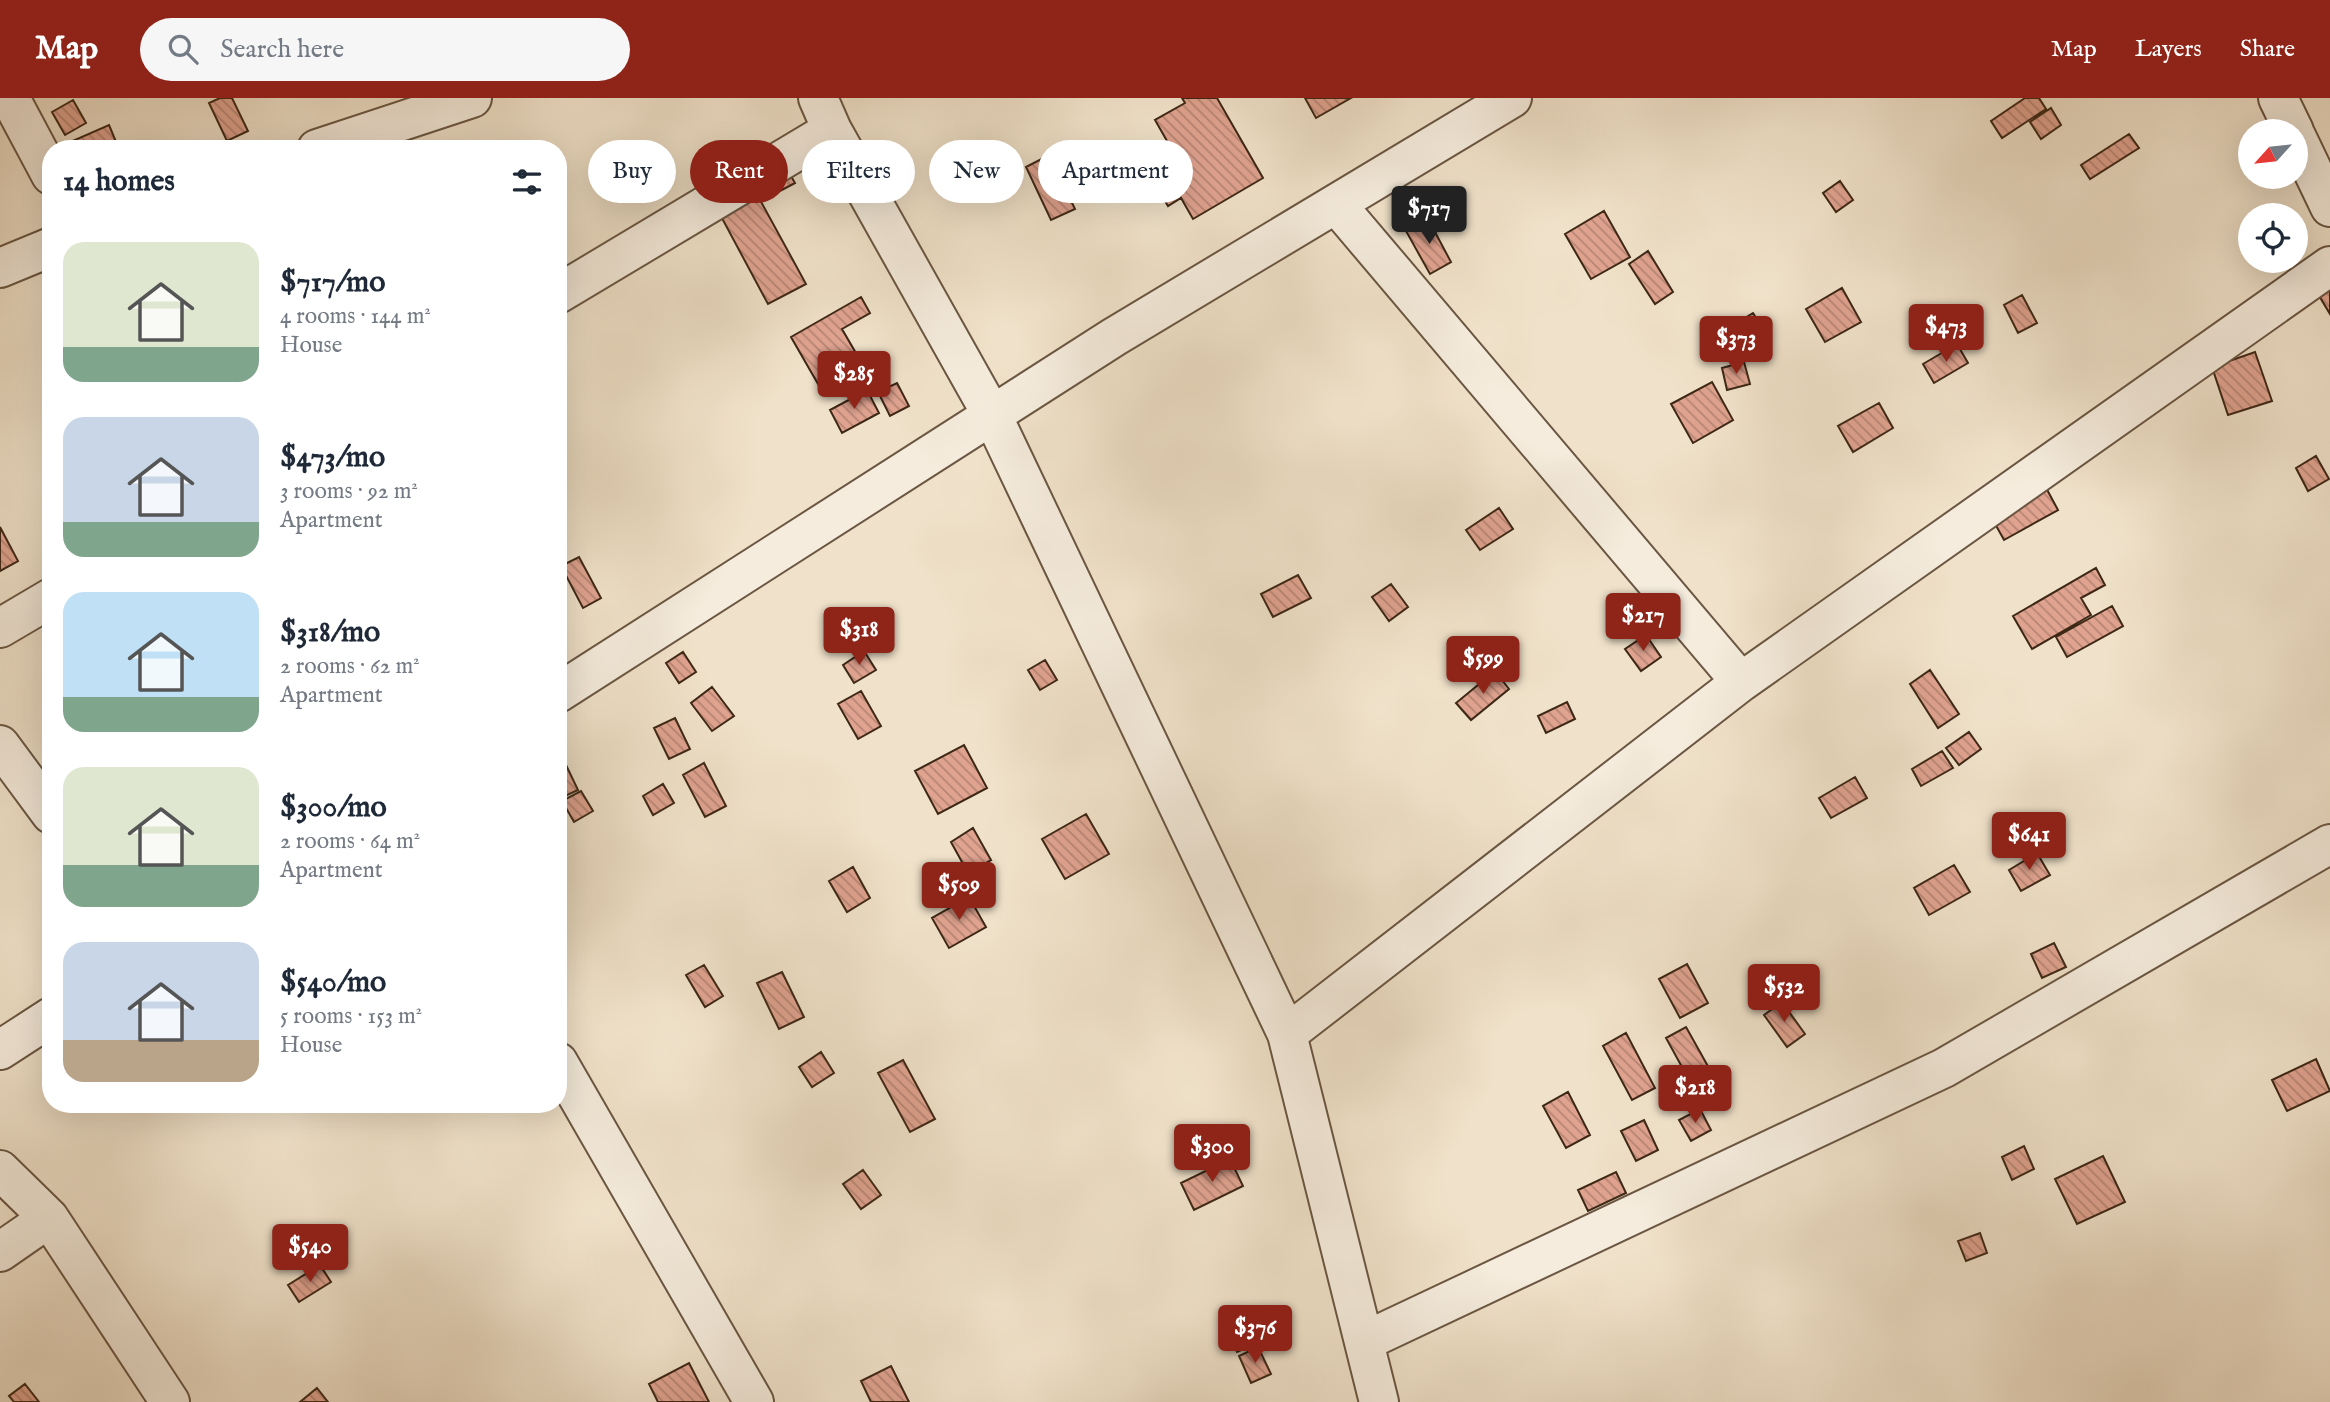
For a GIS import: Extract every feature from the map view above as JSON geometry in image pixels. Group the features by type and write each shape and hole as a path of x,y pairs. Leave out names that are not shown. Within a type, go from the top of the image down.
{"street":[{"path":"10,98 42,158"},
{"path":"344,140 472,98"},
{"path":"567,686 1114,337 1512,98"},
{"path":"2278,98 2288,119"},
{"path":"567,288 825,114 992,415 1287,1034 1380,1402"},
{"path":"2308,161 2330,207"},
{"path":"1336,204 1741,682"},
{"path":"0,268 42,251"},
{"path":"1287,1034 1741,682 2330,266"},
{"path":"0,628 42,603"},
{"path":"0,745 42,802"},
{"path":"1365,1341 1944,1068 2330,844"},
{"path":"0,1050 42,1023"},
{"path":"567,1078 754,1402"},
{"path":"0,1170 49,1218 170,1402"},
{"path":"0,1252 49,1218"}],"building":[{"path":"220,98 232,98 248,131 227,140 209,103"},
{"path":"1182,98 1217,98 1263,178 1193,219 1184,203 1193,203 1193,140 1166,140 1155,120 1185,103"},
{"path":"1305,98 1351,98 1316,118"},
{"path":"2025,98 2039,98 2046,109 2002,138 1991,121"},
{"path":"73,100 86,123 65,135 52,112"},
{"path":"2051,108 2061,125 2041,139 2030,122"},
{"path":"109,125 115,140 75,140"},
{"path":"2129,134 2139,148 2090,179 2081,165"},
{"path":"1038,161 1038,192 1026,167"},
{"path":"788,171 795,183 788,187"},
{"path":"1840,181 1853,200 1836,212 1823,193"},
{"path":"723,203 762,203 806,284 768,304 716,207"},
{"path":"1043,203 1072,203 1075,209 1051,220"},
{"path":"1604,211 1630,257 1591,279 1565,234"},
{"path":"1428,219 1451,262 1430,274 1406,231"},
{"path":"1648,251 1673,292 1655,304 1629,264"},
{"path":"2330,260 2330,314 2306,274"},
{"path":"1842,288 1861,322 1825,342 1806,309"},
{"path":"2022,295 2037,323 2018,333 2004,305"},
{"path":"861,297 870,313 842,329 864,367 822,391 791,337"},
{"path":"1753,313 1763,329 1725,353 1715,336"},
{"path":"1957,344 1968,363 1934,383 1923,364"},
{"path":"2255,352 2272,401 2228,415 2212,367"},
{"path":"1744,362 1750,384 1727,390 1722,368"},
{"path":"1712,382 1733,420 1693,443 1671,404"},
{"path":"897,383 909,406 890,416 878,392"},
{"path":"867,390 879,413 842,433 830,410"},
{"path":"1879,403 1893,428 1853,452 1838,426"},
{"path":"2316,456 2329,479 2308,491 2296,468"},
{"path":"2037,471 2058,510 2004,540 1983,502"},
{"path":"1499,508 1513,529 1480,550 1466,530"},
{"path":"0,527 18,561 0,571"},
{"path":"579,557 601,598 583,608 567,577 567,563"},
{"path":"2096,568 2105,585 2081,598 2091,615 2032,649 2013,616"},
{"path":"1298,575 1311,598 1273,617 1261,594"},
{"path":"1391,584 1408,607 1389,621 1372,597"},
{"path":"2112,606 2123,626 2067,657 2056,637"},
{"path":"1646,635 1661,657 1641,671 1625,649"},
{"path":"864,651 876,670 854,683 843,665"},
{"path":"683,652 696,672 679,683 666,663"},
{"path":"1045,660 1057,680 1040,690 1028,670"},
{"path":"1930,670 1959,714 1938,728 1910,684"},
{"path":"1495,671 1509,689 1471,720 1456,703"},
{"path":"712,687 734,716 712,731 691,703"},
{"path":"861,691 881,726 858,739 838,704"},
{"path":"1567,702 1575,719 1546,733 1538,716"},
{"path":"675,718 690,749 669,759 654,728"},
{"path":"1969,732 1981,749 1959,765 1946,748"},
{"path":"964,745 987,788 938,814 915,771"},
{"path":"1942,751 1953,768 1921,786 1912,769"},
{"path":"704,763 726,806 705,817 683,775"},
{"path":"567,767 578,790 567,795"},
{"path":"1855,777 1867,798 1831,818 1819,798"},
{"path":"663,784 674,803 653,815 643,796"},
{"path":"581,791 593,811 574,822 567,810 567,798"},
{"path":"1086,814 1109,854 1065,879 1042,839"},
{"path":"973,828 991,860 968,873 951,842"},
{"path":"2037,853 2050,875 2021,891 2009,870"},
{"path":"1954,865 1970,892 1929,915 1914,888"},
{"path":"853,867 870,898 847,912 829,881"},
{"path":"969,897 986,927 949,948 932,918"},
{"path":"2054,943 2066,967 2042,978 2031,954"},
{"path":"1687,964 1708,1003 1680,1018 1659,979"},
{"path":"704,965 723,996 705,1007 686,975"},
{"path":"782,972 804,1017 779,1029 757,983"},
{"path":"1782,1002 1805,1034 1787,1047 1764,1015"},
{"path":"1686,1027 1724,1095 1704,1107 1666,1038"},
{"path":"1626,1033 1655,1088 1632,1100 1603,1046"},
{"path":"821,1052 834,1073 812,1087 799,1067"},
{"path":"2316,1059 2330,1091 2287,1111 2272,1080"},
{"path":"903,1060 935,1119 910,1132 878,1073"},
{"path":"1568,1092 1590,1135 1566,1148 1543,1106"},
{"path":"1700,1109 1711,1130 1691,1141 1679,1120"},
{"path":"1644,1120 1658,1150 1636,1161 1621,1131"},
{"path":"2024,1146 2034,1169 2012,1180 2002,1157"},
{"path":"2103,1156 2125,1202 2077,1224 2055,1179"},
{"path":"1230,1159 1243,1186 1194,1210 1181,1183"},
{"path":"863,1170 881,1195 861,1209 843,1184"},
{"path":"1616,1172 1626,1193 1588,1211 1578,1190"},
{"path":"1980,1233 1987,1253 1966,1261 1958,1241"},
{"path":"320,1265 331,1282 299,1302 288,1285"},
{"path":"1251,1327 1258,1343 1237,1352 1230,1336"},
{"path":"1258,1347 1271,1374 1251,1383 1239,1356"},
{"path":"689,1363 709,1402 658,1402 649,1384"},
{"path":"891,1366 909,1402 871,1402 861,1381"},
{"path":"25,1384 39,1402 14,1402 9,1396"},
{"path":"317,1388 328,1402 300,1402"}]}
